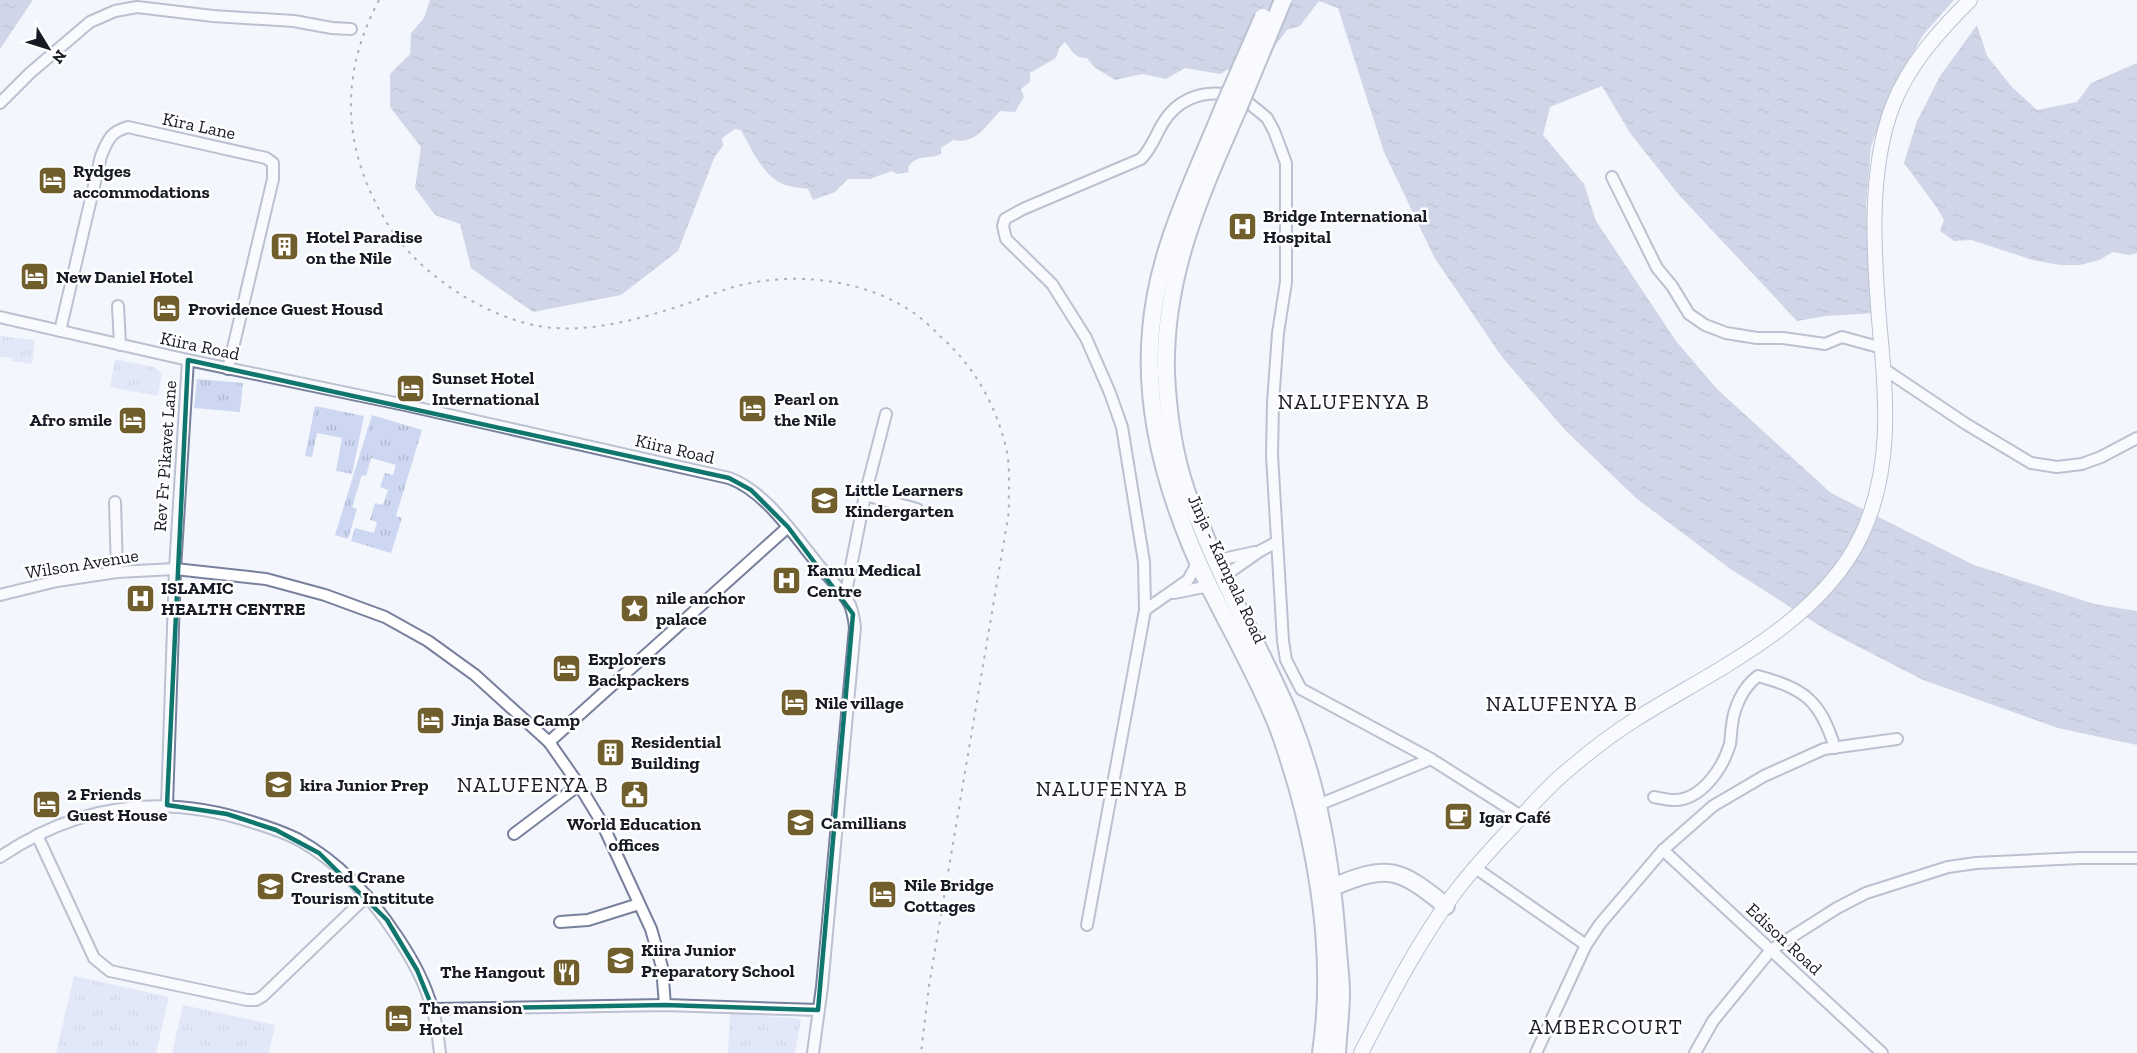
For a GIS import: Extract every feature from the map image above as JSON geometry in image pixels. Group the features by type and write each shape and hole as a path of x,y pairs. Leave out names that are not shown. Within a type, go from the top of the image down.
{"highway":[{"path":"1234,103 1271,0"},
{"path":"1234,103 1283,0"},
{"name":"Jinja - Kampala Road","path":"1234,103 1172,231 1150,333 1151,402 1171,492 1290,718 1318,805 1327,844 1333,887 1341,994 1337,1053"},
{"name":"Jinja - Kampala Road","path":"1216,581 1276,722 1303,809 1319,892 1325,954 1326,993 1321,1053"},
{"path":"1333,887 1356,877 1377,872 1398,874 1410,879 1446,906"}],"main road":[{"path":"1361,1053 1405,969 1446,906 1474,867 1521,816 1564,772 1633,721 1758,644 1810,603 1830,583 1859,542 1871,515 1878,488 1884,455 1887,413 1875,228 1878,167 1885,130 1894,102 1919,58 1935,37 1970,0"}],"street":[{"path":"0,103 30,73 90,22 115,11 137,7 213,16 294,21 351,29"},
{"path":"1087,925 1145,610 1144,562 1130,466 1122,427 1110,393 1086,338 1052,284 1006,239 1003,226 1005,219 1045,198 1141,159 1149,150 1173,109 1185,100 1212,92 1267,118 1286,163 1286,282 1278,333 1272,403 1273,492 1286,660 1301,689 1431,759 1521,816"},
{"name":"Kira Lane","path":"60,331 101,156 117,130 128,127 266,158 273,163 273,179 228,369"},
{"path":"1612,177 1657,268 1672,286 1689,314 1705,325 1726,333 1757,338 1783,338 1825,344 1842,337 1882,348"},
{"path":"118,306 120,345"},
{"name":"Kiira Road","path":"0,317 729,478 742,483 751,490 788,527 845,597 853,614 855,627 822,987 813,1053"},
{"name":"Rev Fr Pikavet Lane","path":"167,805 175,569 188,360"},
{"path":"1884,369 1966,424 2031,463 2057,467 2082,464 2137,438"},
{"path":"845,597 865,495 886,414"},
{"path":"865,495 917,510"},
{"path":"115,502 117,572"},
{"path":"549,742 788,527"},
{"path":"1167,595 1216,581 1277,542"},
{"path":"1145,610 1188,580 1206,562 1260,551"},
{"name":"Wilson Avenue","path":"0,595 57,581 117,572 175,569 266,579 326,595 385,617 428,641 475,675 549,742 579,784 602,823 651,929 662,967 665,1005"},
{"path":"1654,797 1675,800 1694,795 1709,782 1730,744 1732,723 1744,690 1758,676 1794,688 1809,698 1821,712 1835,748"},
{"path":"1536,1053 1586,945 1600,924 1663,850 1713,807 1764,776 1824,749 1897,739"},
{"path":"1318,805 1431,759"},
{"path":"514,834 579,784"},
{"path":"0,857 37,835 70,820 107,811 167,805 227,814 276,830 319,853 367,896 405,948 417,970 433,1009 440,1053"},
{"path":"37,835 94,958 101,965 110,971 247,1000 256,1000 263,996 367,896"},
{"name":"Edison Road","path":"1663,850 1882,1053"},
{"path":"1695,1053 1713,1021 1771,950 1866,893 1948,867 1976,863 2137,858"},
{"path":"1474,867 1586,945"},
{"path":"560,922 588,920 639,904"},
{"path":"433,1009 665,1005 818,1010"}],"highlighted area":[{"path":"188,360 729,478 751,490 788,527 853,614 818,1010 665,1005 433,1009 417,970 387,920 319,853 276,830 227,814 167,805"}],"green space":[{"path":"0,336 35,340 32,364 0,357"},
{"path":"115,359 153,367 162,373 158,396 110,387"},
{"path":"197,379 243,383 240,412 194,408"},
{"path":"315,406 364,416 352,474 336,471 342,438 317,433 312,457 305,456"},
{"path":"372,415 422,430 396,516 402,518 391,553 351,541 355,528 374,533 377,522 370,520 375,503 383,505 388,490 380,487 385,473 393,475 396,465 371,458 366,476 362,475 352,507 357,509 348,539 335,535"},
{"path":"74,976 169,997 156,1053 56,1053"},
{"path":"183,1005 275,1025 269,1053 172,1053"},
{"path":"730,1013 801,1019 795,1053 728,1053"}],"water":[{"path":"0,0 33,0 0,49"},
{"path":"430,0 1954,0 1923,35 1891,92 1871,147 1866,206 1874,313 1826,316 1797,321 1679,195 1630,133 1602,86 1550,107 1543,135 1584,184 1596,221 1676,341 1717,389 1831,493 1974,565 2094,604 2137,611 2137,745 2058,728 1923,680 1828,631 1729,568 1636,498 1565,430 1502,357 1434,257 1384,152 1338,8 1319,1 1300,26 1287,30 1260,65 1247,69 1231,68 1220,74 1185,68 1166,79 1142,74 1115,80 1094,67 1087,58 1076,55 1065,42 1059,48 1056,58 1030,73 1030,82 1021,89 1024,97 1015,112 1000,111 974,137 961,141 953,140 941,148 941,154 916,160 908,167 909,172 897,174 892,171 870,179 848,179 835,192 813,200 808,189 785,185 770,176 758,161 741,130 735,129 722,138 723,146 715,156 678,251 621,295 533,312 471,268 460,224 435,215 415,188 421,147 390,107 390,74 410,54 411,33 424,18"},
{"path":"1977,25 1987,56 2012,87 2037,110 2077,102 2091,83 2137,63 2137,253 2129,255 2113,252 2099,260 2080,265 2060,265 2033,260 1971,240 1954,241 1940,231 1944,220 1904,163 1917,121 1940,76"}],"railway":[{"path":"379,0 360,47 351,94 351,118 361,167 378,207 396,236 417,260 457,292 491,311 529,324 555,328 587,328 636,319 730,288 760,281 807,279 854,286 898,303 924,321 964,361 990,402 1008,455 1009,511 929,986 921,1053"}],"place":[{"name":"Rydges accommodations","path":"52,181"},
{"name":"Bridge International Hospital","path":"1242,226"},
{"name":"Hotel Paradise on the Nile","path":"285,247"},
{"name":"New Daniel Hotel","path":"35,277"},
{"name":"Providence Guest Housd","path":"167,309"},
{"name":"Sunset Hotel International","path":"411,388"},
{"name":"Pearl on the Nile","path":"753,409"},
{"name":"Afro smile","path":"133,420"},
{"name":"Little Learners Kindergarten","path":"824,500"},
{"name":"Kamu Medical Centre","path":"786,580"},
{"name":"ISLAMIC HEALTH CENTRE","path":"140,598"},
{"name":"nile anchor palace","path":"635,608"},
{"name":"Explorers Backpackers","path":"567,669"},
{"name":"Nile village","path":"794,703"},
{"name":"Jinja Base Camp","path":"430,720"},
{"name":"Residential Building","path":"610,752"},
{"name":"kira Junior Prep","path":"279,785"},
{"name":"World Education offices","path":"634,795"},
{"name":"2 Friends Guest House","path":"46,804"},
{"name":"Igar Café","path":"1458,817"},
{"name":"Camillians","path":"800,823"},
{"name":"Crested Crane Tourism Institute","path":"270,887"},
{"name":"Nile Bridge Cottages","path":"883,895"},
{"name":"Kiira Junior Preparatory School","path":"620,960"},
{"name":"The Hangout","path":"566,972"},
{"name":"The mansion Hotel","path":"398,1018"}],"district":[{"name":"NALUFENYA B","path":"1354,401"},
{"name":"NALUFENYA B","path":"1562,703"},
{"name":"NALUFENYA B","path":"533,784"},
{"name":"NALUFENYA B","path":"1112,788"},
{"name":"AMBERCOURT","path":"1606,1026"}]}
